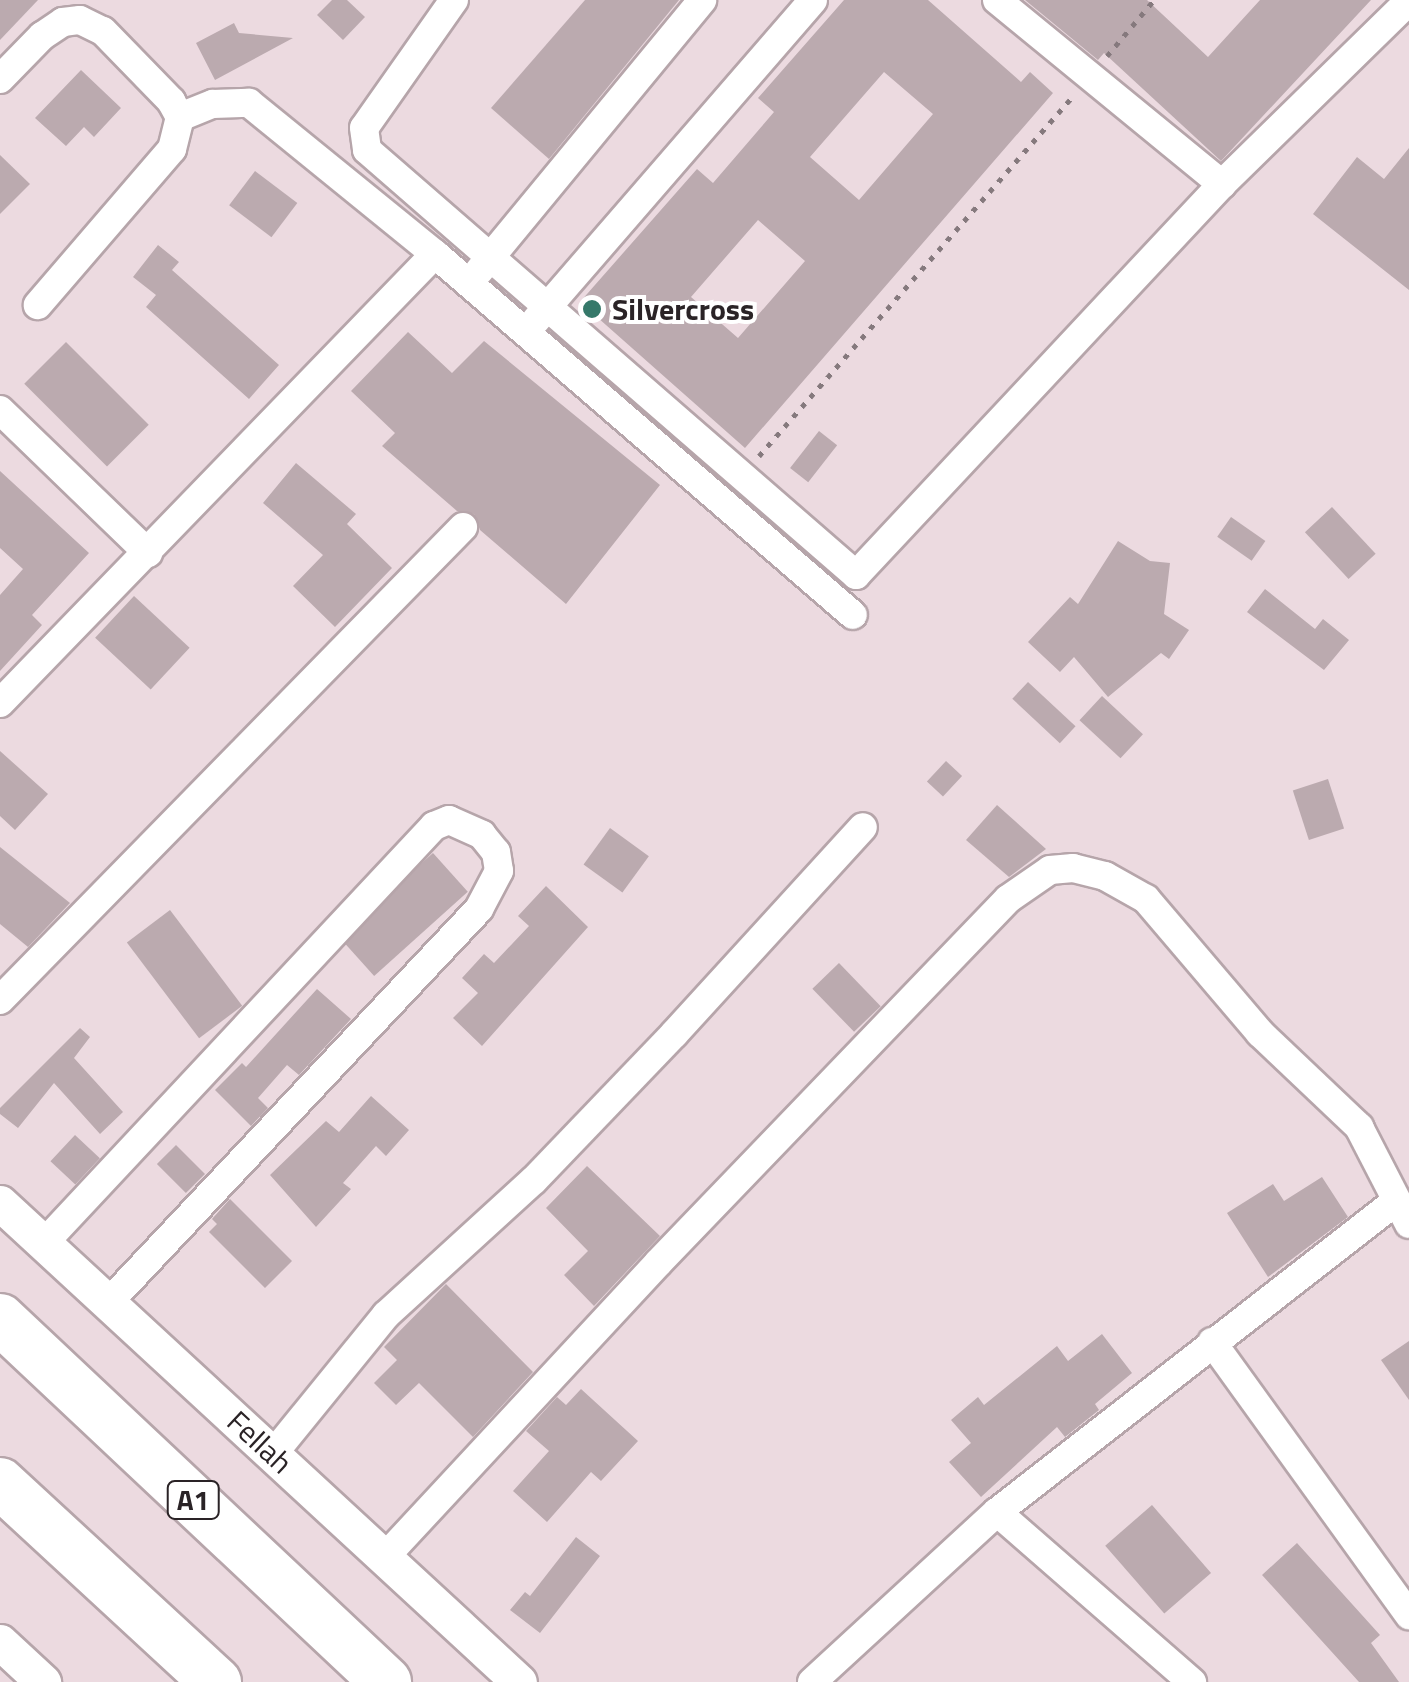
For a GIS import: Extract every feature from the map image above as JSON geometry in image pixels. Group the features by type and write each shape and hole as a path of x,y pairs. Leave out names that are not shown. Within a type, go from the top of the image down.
{"highway":[{"name":"A1","path":"0,1319 386,1682"},
{"path":"0,1483 216,1682"}],"street":[{"path":"454,0 364,128 367,150 856,576 1222,184 1409,1"},
{"path":"469,284 702,0"},
{"path":"526,332 813,0"},
{"path":"997,0 1222,184"},
{"path":"0,80 42,36 63,22 80,20 103,31 171,101 180,117 172,150 38,305"},
{"path":"180,117 213,104 249,103 435,254 853,615"},
{"path":"0,704 435,254"},
{"path":"0,410 148,553"},
{"path":"2,993 463,526"},
{"path":"44,1243 434,826 449,820 482,835 496,852 499,871 479,909 108,1303"},
{"path":"272,1454 386,1315 546,1166 863,827"},
{"path":"384,1558 658,1263 1008,900 1050,870 1073,868 1105,876 1146,899 1260,1032 1359,1127 1402,1213 1212,1342 997,1512 812,1682"},
{"name":"Fellah","path":"0,1203 519,1682"},
{"path":"1212,1342 1409,1614"},
{"path":"997,1512 1192,1682"},
{"path":"0,1642 43,1682"}],"path":[{"path":"741,477 1154,0"}],"building":[{"path":"0,0 38,0 0,40"},
{"path":"332,0 347,0 365,17 343,40 317,15"},
{"path":"585,0 679,0 549,159 491,108"},
{"path":"844,0 928,0 1021,82 1030,72 1053,93 745,448 580,302 697,169 713,183 774,112 758,98","holes":["884,72 933,114 859,200 810,157","758,220 805,261 738,338 691,297"]},
{"path":"1025,0 1147,0 1208,57 1260,0 1371,0 1221,161 1104,53 1098,60"},
{"path":"234,23 239,33 293,38 215,80 196,43"},
{"path":"81,70 121,108 94,137 84,127 66,146 35,118"},
{"path":"1409,148 1409,290 1313,214 1357,157 1384,179"},
{"path":"0,155 30,184 0,214"},
{"path":"255,171 297,203 271,237 229,205"},
{"path":"158,245 179,262 172,270 279,365 249,399 146,307 156,295 133,277"},
{"path":"408,332 452,373 484,341 660,485 566,604 480,530 474,514 457,511 382,446 395,433 351,391"},
{"path":"66,342 149,425 107,466 24,384"},
{"path":"819,431 837,445 808,482 790,468"},
{"path":"296,463 356,514 347,524 392,568 335,627 293,586 323,555 263,503"},
{"path":"0,471 89,553 32,615 42,625 0,671 0,595 23,569 0,548"},
{"path":"1332,507 1376,554 1349,579 1305,532"},
{"path":"1231,517 1265,541 1252,561 1217,537"},
{"path":"1118,541 1150,561 1170,563 1164,614 1189,630 1169,659 1161,653 1108,697 1074,657 1060,672 1028,642 1070,597 1078,604"},
{"path":"1265,589 1315,629 1323,619 1349,640 1324,670 1247,612"},
{"path":"134,596 190,648 151,690 95,638"},
{"path":"1028,682 1076,726 1060,743 1012,699"},
{"path":"1102,696 1143,734 1120,758 1079,720"},
{"path":"0,751 48,794 15,830 0,816"},
{"path":"946,761 962,776 943,796 927,781"},
{"path":"1328,779 1344,828 1309,840 1293,790"},
{"path":"997,805 1046,849 1009,877 966,840"},
{"path":"610,828 649,856 622,893 584,864"},
{"path":"0,847 70,903 28,947 0,924"},
{"path":"433,853 468,892 374,976 339,937"},
{"path":"546,886 588,927 482,1046 453,1018 478,993 462,978 484,954 494,963 529,926 518,916"},
{"path":"170,910 242,1006 199,1038 127,942"},
{"path":"839,963 881,1006 854,1032 812,989"},
{"path":"317,989 351,1019 299,1075 287,1065 258,1098 268,1108 251,1126 215,1090 242,1063 246,1067"},
{"path":"80,1028 90,1037 74,1058 123,1112 100,1134 54,1083 18,1128 0,1114 0,1108"},
{"path":"371,1096 409,1130 386,1156 376,1146 343,1183 351,1189 316,1227 270,1175 326,1121 339,1132"},
{"path":"75,1135 100,1158 75,1185 50,1161"},
{"path":"176,1145 205,1174 186,1193 157,1164"},
{"path":"587,1166 660,1236 594,1306 564,1275 588,1251 546,1208"},
{"path":"1322,1177 1348,1217 1268,1277 1227,1213 1273,1184 1284,1201"},
{"path":"230,1199 292,1261 265,1288 209,1232 217,1224 212,1219"},
{"path":"446,1284 533,1372 473,1437 419,1383 396,1405 374,1383 397,1360 384,1347"},
{"path":"1102,1334 1132,1373 1095,1404 1099,1410 1065,1437 1057,1427 981,1497 949,1462 971,1443 951,1420 978,1397 984,1405 1057,1346 1068,1361"},
{"path":"1409,1341 1409,1400 1381,1360"},
{"path":"581,1389 638,1441 601,1481 591,1472 547,1522 513,1491 549,1451 526,1431 557,1397 566,1405"},
{"path":"1152,1505 1211,1573 1164,1614 1105,1546"},
{"path":"576,1537 600,1556 540,1633 510,1610 525,1592 530,1596"},
{"path":"1297,1543 1380,1635 1371,1643 1399,1682 1359,1682 1262,1575"}],"place":[{"name":"Silvercross","path":"592,309"}]}
